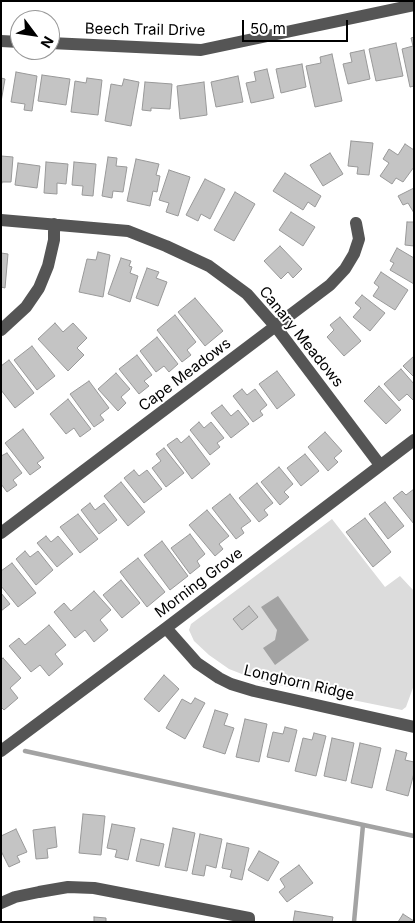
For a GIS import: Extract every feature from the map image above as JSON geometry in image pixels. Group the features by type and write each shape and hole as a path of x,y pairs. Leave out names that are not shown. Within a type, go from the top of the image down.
{"street":[{"name":"Beech Trail Drive","path":"60,43 201,50 414,5"},
{"name":"Canary Meadows","path":"1,220 128,231 208,266 247,294 276,327 380,465"},
{"name":"Cape Meadows","path":"1,533 313,299 345,269 354,254 359,239 356,222"},
{"path":"1,330 26,308 40,288 48,266 54,240 54,224"},
{"name":"Morning Grove","path":"1,751 414,440"},
{"name":"Longhorn Ridge","path":"166,628 197,663 231,684 254,691 413,724"},
{"path":"1,903 15,897 68,887 94,888 249,920"}],"shaded area":[{"path":"332,519 385,587 400,576 414,591 414,685 406,707 402,710 264,682 247,676 229,669 209,655 194,641 189,630 191,624"},
{"path":"278,596 309,640 275,665 263,648 275,640 277,630 261,607"}],"building":[{"path":"414,37 414,86 410,87 402,49 413,46 411,38"},
{"path":"396,43 403,76 376,81 369,49"},
{"path":"364,50 370,79 348,84 343,64 352,62 350,53"},
{"path":"332,54 342,101 315,107 306,66 321,63 320,57"},
{"path":"302,64 306,87 281,93 276,69"},
{"path":"267,69 274,98 251,103 246,83 256,81 254,72"},
{"path":"16,72 37,76 32,111 24,110 25,104 11,102"},
{"path":"42,75 70,79 66,105 38,101"},
{"path":"238,76 243,102 216,107 211,82"},
{"path":"1,78 5,79 1,102"},
{"path":"87,78 102,80 98,115 71,112 75,81 86,83"},
{"path":"124,79 139,82 131,126 105,121 111,84 122,86"},
{"path":"145,82 172,84 170,109 151,108 151,111 142,110"},
{"path":"204,82 207,115 180,119 177,86"},
{"path":"351,141 373,143 369,175 357,174 358,167 348,166"},
{"path":"405,144 414,150 414,167 403,182 396,178 392,184 380,176 389,163 383,159 389,149 398,155"},
{"path":"330,153 343,174 323,186 310,165"},
{"path":"1,156 13,157 11,182 2,182 1,187"},
{"path":"108,157 117,158 116,166 127,167 123,192 113,191 112,198 102,196"},
{"path":"136,159 159,164 156,175 160,176 157,192 153,191 150,206 127,201"},
{"path":"46,162 68,164 66,184 57,183 57,194 44,193"},
{"path":"74,162 96,164 93,196 82,195 83,186 72,185"},
{"path":"18,163 40,166 37,188 15,185"},
{"path":"169,170 190,177 178,216 166,212 169,203 159,200"},
{"path":"285,173 321,196 315,207 308,202 303,210 273,191"},
{"path":"205,179 225,189 210,219 201,214 198,221 186,215"},
{"path":"414,188 414,213 408,203 403,205 398,196"},
{"path":"235,192 255,204 234,241 214,230"},
{"path":"291,212 315,227 303,246 279,230"},
{"path":"407,222 414,222 414,246 405,245"},
{"path":"280,246 302,269 293,278 288,272 281,279 264,261"},
{"path":"397,248 414,258 414,284 390,270 394,263 390,261"},
{"path":"98,252 110,255 103,297 79,292 87,259 96,260"},
{"path":"1,253 8,254 5,288 1,287"},
{"path":"121,258 131,261 129,266 132,267 130,273 138,276 130,302 108,294"},
{"path":"147,268 159,272 156,278 167,282 158,306 136,298"},
{"path":"381,272 408,290 395,310 373,296 379,287 374,283"},
{"path":"362,295 385,313 370,331 353,317 361,308 355,303"},
{"path":"195,298 223,331 205,346 178,312"},
{"path":"175,315 196,342 187,350 191,355 182,362 157,330"},
{"path":"340,317 361,341 344,356 327,337 334,330 330,325"},
{"path":"55,323 63,332 73,323 87,338 77,348 84,355 68,371 38,339"},
{"path":"157,337 178,364 169,372 164,366 156,372 140,351"},
{"path":"32,346 55,376 37,390 14,360"},
{"path":"137,355 152,375 144,381 149,386 139,394 119,369"},
{"path":"414,356 414,377 403,366"},
{"path":"9,360 34,393 15,408 1,390 1,366"},
{"path":"401,369 414,384 414,401 407,394 399,401 384,384"},
{"path":"277,371 295,395 277,409 259,384"},
{"path":"116,373 130,389 121,397 126,403 118,411 98,389"},
{"path":"89,381 109,408 100,415 104,420 94,427 70,394"},
{"path":"379,386 401,410 386,424 364,401"},
{"path":"242,389 247,395 255,389 267,405 260,411 263,415 253,422 233,396"},
{"path":"68,399 91,429 80,437 74,428 66,434 50,414"},
{"path":"222,405 231,416 238,410 249,424 231,438 211,413"},
{"path":"199,422 204,428 211,422 224,438 217,443 220,447 210,455 190,430"},
{"path":"23,429 44,458 37,463 41,467 30,475 5,443"},
{"path":"325,432 342,451 334,458 338,462 328,471 308,447"},
{"path":"189,436 210,464 192,479 167,445 177,438 181,443"},
{"path":"164,448 184,473 166,487 152,468 161,461 156,454"},
{"path":"7,453 22,473 13,480 17,485 7,492 1,484 1,456"},
{"path":"305,454 319,471 301,486 287,468"},
{"path":"279,467 293,484 284,492 289,497 280,505 261,482"},
{"path":"134,470 139,476 147,470 162,489 144,503 124,478"},
{"path":"121,482 145,512 128,526 104,496"},
{"path":"257,483 273,503 264,510 268,515 259,522 239,498"},
{"path":"414,489 414,524 393,498 402,491 406,495"},
{"path":"230,494 251,521 241,528 244,533 236,539 212,508"},
{"path":"385,502 404,526 388,539 369,514"},
{"path":"90,503 95,510 104,503 117,520 99,534 81,510"},
{"path":"207,510 229,536 219,544 223,549 215,556 189,525"},
{"path":"78,514 98,539 80,553 60,527"},
{"path":"365,518 391,552 373,567 346,532"},
{"path":"190,534 205,554 197,561 200,566 190,574 171,548"},
{"path":"46,536 51,542 58,536 73,554 57,567 37,543"},
{"path":"162,541 188,576 170,590 144,555"},
{"path":"25,551 30,557 38,551 53,570 36,585 16,559"},
{"path":"138,558 165,592 147,607 120,572"},
{"path":"12,563 36,593 18,607 1,586 1,571"},
{"path":"121,580 140,603 122,618 103,595"},
{"path":"94,591 111,610 100,620 108,630 94,642 85,630 75,638 54,612 64,603 71,611"},
{"path":"1,593 10,604 1,611"},
{"path":"249,606 258,617 242,630 233,619"},
{"path":"49,625 66,645 55,654 63,664 49,676 40,665 31,672 9,646 19,638 25,645"},
{"path":"3,658 21,678 10,688 18,698 4,710 1,707 1,660"},
{"path":"164,675 179,689 159,712 144,699"},
{"path":"195,698 205,703 185,739 166,728 182,699 191,704"},
{"path":"215,710 228,714 224,725 234,728 225,754 203,747"},
{"path":"245,719 267,724 259,762 236,757"},
{"path":"285,727 297,730 289,762 267,757 273,732 283,734"},
{"path":"314,733 326,736 316,776 295,771 303,738 312,740"},
{"path":"332,738 354,743 346,781 324,776"},
{"path":"360,743 381,748 372,788 351,783"},
{"path":"396,750 407,753 405,760 414,762 414,773 408,796 386,790"},
{"path":"83,814 105,816 101,855 79,853"},
{"path":"112,824 135,828 128,860 115,857 117,850 107,848"},
{"path":"55,827 57,847 47,849 48,858 36,859 33,830"},
{"path":"173,828 195,833 187,871 165,867"},
{"path":"16,829 27,852 17,856 20,862 9,867 1,851 1,836"},
{"path":"200,834 222,839 216,868 206,865 204,876 192,874"},
{"path":"141,839 164,844 159,866 136,861"},
{"path":"227,843 249,848 242,880 230,877 232,870 222,868"},
{"path":"259,851 279,862 268,881 248,870"},
{"path":"299,865 313,883 287,902 279,892 285,887 280,879"},
{"path":"295,911 333,917 332,922 293,922"},
{"path":"403,914 414,921 414,922 398,922"},
{"path":"94,917 106,918 106,922 94,922"}],"waterway":[{"path":"25,751 414,836"},
{"path":"354,922 363,825"}]}
